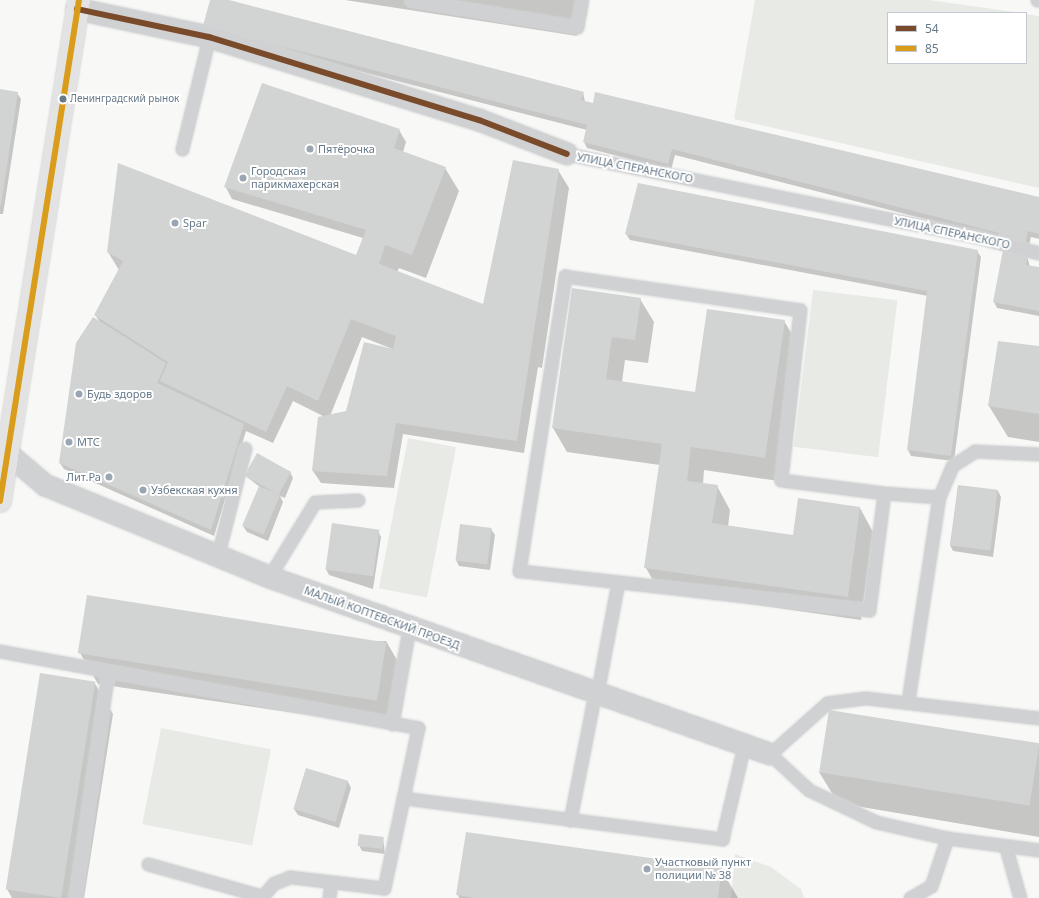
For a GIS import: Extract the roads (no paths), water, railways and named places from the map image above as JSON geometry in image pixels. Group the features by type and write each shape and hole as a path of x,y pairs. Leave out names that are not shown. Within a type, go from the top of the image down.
{"street":[{"name":"УЛИЦА СПЕРАНСКОГО","path":"78,4 209,37 479,120 567,154"},
{"path":"0,501 4,450 78,4"},
{"name":"МАЛЫЙ КОПТЕВСКИЙ ПРОЕЗД","path":"4,450 45,485 269,576 409,628 770,754"}],"lane":[{"path":"411,0 577,27 582,0"},
{"path":"182,149 209,37"},
{"name":"УЛИЦА СПЕРАНСКОГО","path":"567,154 978,237 1039,253"},
{"path":"884,493 869,610 519,571 565,276 800,310 781,480 884,493 939,497"},
{"path":"218,554 246,448"},
{"path":"908,701 939,497 952,466 975,451 1039,454"},
{"path":"269,576 315,502 358,500"},
{"path":"570,820 618,582"},
{"path":"392,724 409,628"},
{"path":"0,652 418,728 384,888 290,877 274,883 261,897 148,864"},
{"path":"75,898 108,672"},
{"path":"1039,718 908,701 865,698 827,703 770,754 809,790 876,822 946,838 1006,848 1039,850"},
{"path":"403,798 722,839 744,745"},
{"path":"910,898 931,886 946,838"},
{"path":"1006,848 1020,898"},
{"path":"329,898 331,882"}],"place":[{"name":"Ленинградский рынок","path":"63,99"},
{"name":"Пятёрочка","path":"310,149"},
{"name":"Городская парикмахерская","path":"243,178"},
{"name":"Spar","path":"175,223"},
{"name":"Будь здоров","path":"79,394"},
{"name":"МТС","path":"69,442"},
{"name":"Лит.Ра","path":"109,477"},
{"name":"Узбекская кухня","path":"143,490"},
{"name":"Участковый пункт полиции № 38","path":"647,869"}]}
